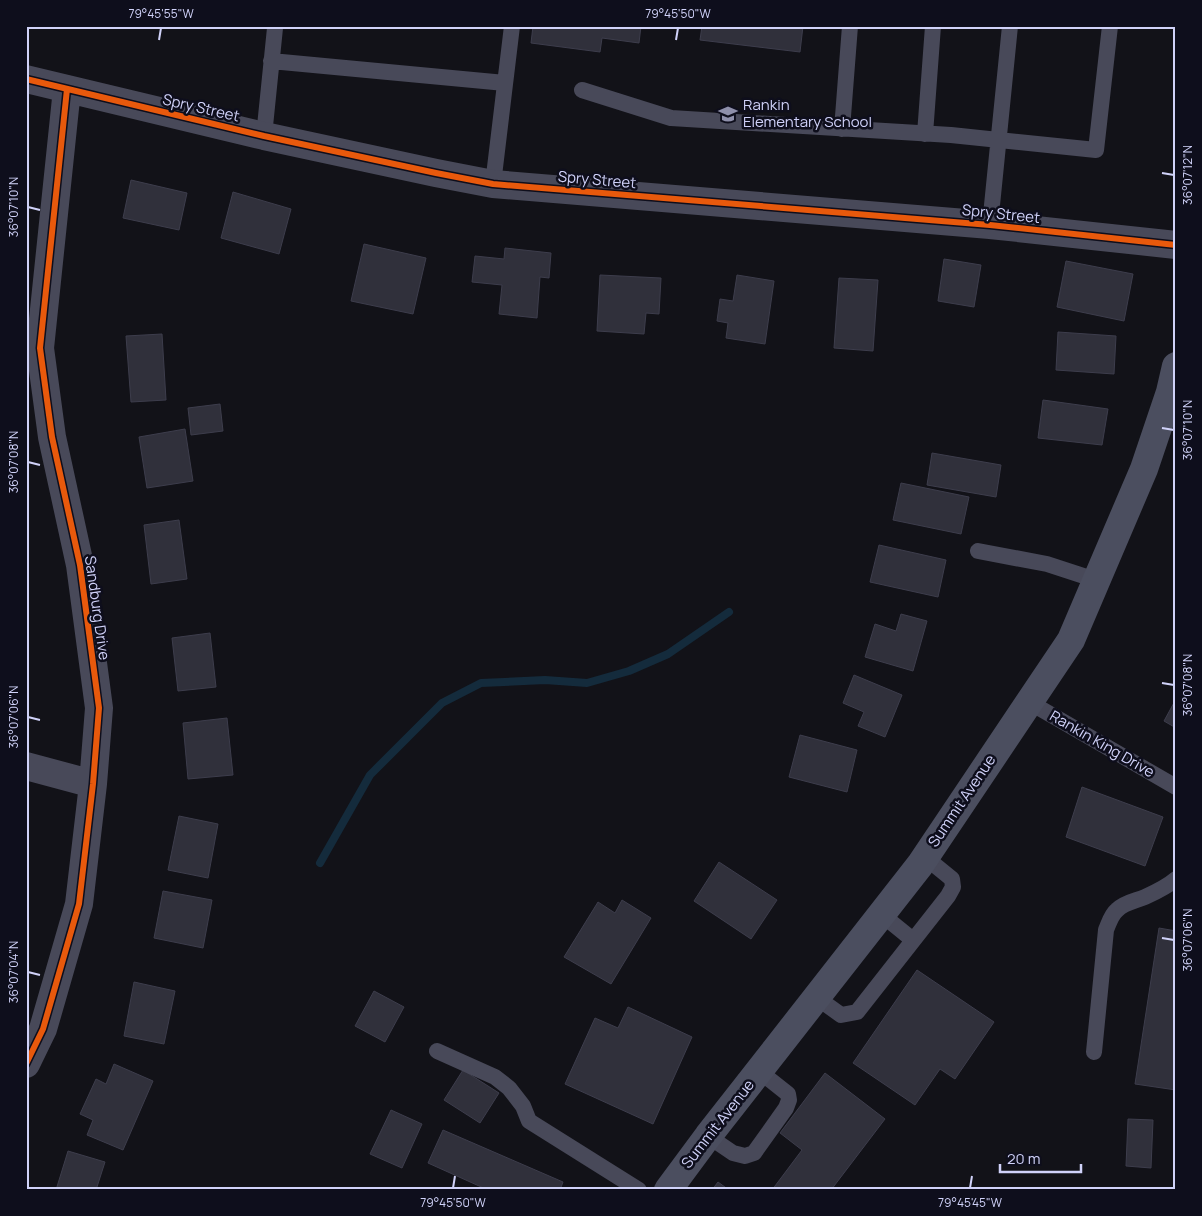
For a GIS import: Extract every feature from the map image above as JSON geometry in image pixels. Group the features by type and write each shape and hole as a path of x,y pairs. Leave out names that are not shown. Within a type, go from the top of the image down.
{"main road":[{"name":"Summit Avenue","path":"668,1190 925,857 1071,640 1144,469 1170,392 1176,366"}],"street":[{"name":"Spry Street","path":"26,79 264,136 493,184 990,225 1176,245"},
{"name":"Sandburg Drive","path":"26,1064 43,1029 79,904 99,708 80,566 52,437 40,348 67,89"},
{"path":"26,766 92,784"}],"lane":[{"path":"493,184 512,26"},
{"path":"842,128 850,26"},
{"path":"925,134 933,26"},
{"path":"990,225 1010,26"},
{"path":"582,90 671,118 925,134 1096,150 1110,26"},
{"path":"264,136 272,61 271,27"},
{"path":"272,61 505,83"},
{"path":"978,551 1047,564 1096,580"},
{"name":"Rankin King Drive","path":"1029,702 1176,787"},
{"path":"816,997 841,1015 857,1012 914,940 953,887 952,879 925,857"},
{"path":"1094,1052 1106,930 1110,920 1117,909 1128,902 1146,897 1176,879"},
{"path":"881,914 914,940"},
{"path":"437,1051 495,1077 509,1088 523,1106 529,1121 639,1190"},
{"path":"708,1136 733,1153 745,1156 754,1153 786,1108 789,1100 788,1094 759,1071"}],"building":[{"path":"533,26 641,26 639,43 602,38 600,52 531,43"},
{"path":"702,26 803,26 800,52 700,40"},
{"path":"131,180 187,193 179,230 123,218"},
{"path":"233,192 291,209 279,254 221,238"},
{"path":"364,244 426,258 413,314 351,301"},
{"path":"505,248 551,253 549,278 540,277 537,318 499,314 502,285 472,282 475,256 504,259"},
{"path":"944,259 981,265 974,307 938,301"},
{"path":"1066,261 1133,274 1124,321 1057,307"},
{"path":"600,275 661,278 659,314 646,313 644,334 597,331"},
{"path":"737,275 774,281 765,344 726,338 728,323 717,321 720,299 733,301"},
{"path":"839,278 878,280 873,351 834,348"},
{"path":"1058,332 1116,336 1114,374 1056,370"},
{"path":"162,334 166,400 131,402 126,336"},
{"path":"1043,400 1108,409 1102,445 1038,438"},
{"path":"220,404 223,431 191,435 188,408"},
{"path":"185,429 193,481 147,488 139,437"},
{"path":"932,453 1001,465 996,497 927,485"},
{"path":"901,483 969,497 961,534 893,520"},
{"path":"179,520 187,579 151,584 144,525"},
{"path":"879,545 946,560 938,597 870,582"},
{"path":"901,614 927,621 913,671 865,657 875,624 896,631"},
{"path":"210,633 216,687 178,691 172,638"},
{"path":"854,675 902,695 885,737 858,726 864,712 843,703"},
{"path":"1176,699 1176,728 1164,721"},
{"path":"227,718 233,775 188,779 183,723"},
{"path":"800,735 857,750 847,792 789,777"},
{"path":"1082,787 1163,817 1145,866 1066,837"},
{"path":"179,816 218,824 208,878 168,870"},
{"path":"719,862 777,900 751,939 694,901"},
{"path":"163,891 212,900 203,948 154,938"},
{"path":"622,900 651,918 611,984 564,957 598,902 615,913"},
{"path":"1159,928 1176,931 1176,1090 1135,1084"},
{"path":"917,970 994,1022 955,1079 940,1069 915,1105 853,1063"},
{"path":"134,982 175,991 164,1044 124,1036"},
{"path":"374,991 404,1007 385,1042 355,1026"},
{"path":"628,1007 692,1037 653,1124 565,1084 595,1018 618,1028"},
{"path":"114,1064 153,1081 123,1150 87,1135 93,1120 80,1114 96,1079 106,1084"},
{"path":"463,1070 499,1093 480,1123 444,1100"},
{"path":"825,1073 885,1119 831,1190 772,1190 802,1150 780,1133"},
{"path":"391,1110 422,1124 402,1168 370,1154"},
{"path":"1128,1119 1153,1120 1151,1168 1126,1166"},
{"path":"443,1130 563,1182 560,1190 488,1190 428,1163"},
{"path":"68,1151 105,1162 96,1190 56,1190"},
{"path":"718,1182 729,1190 712,1190"}],"waterway":[{"path":"320,863 370,775 442,703 481,683 545,680 587,683 629,671 668,654 729,612"}],"cycle path":[{"path":"26,79 264,136 493,184 990,225 1176,245"},
{"path":"26,1064 43,1029 79,904 93,784 99,708 80,565 52,437 40,348 67,89"}],"place":[{"name":"Rankin Elementary School","path":"728,114"}]}
